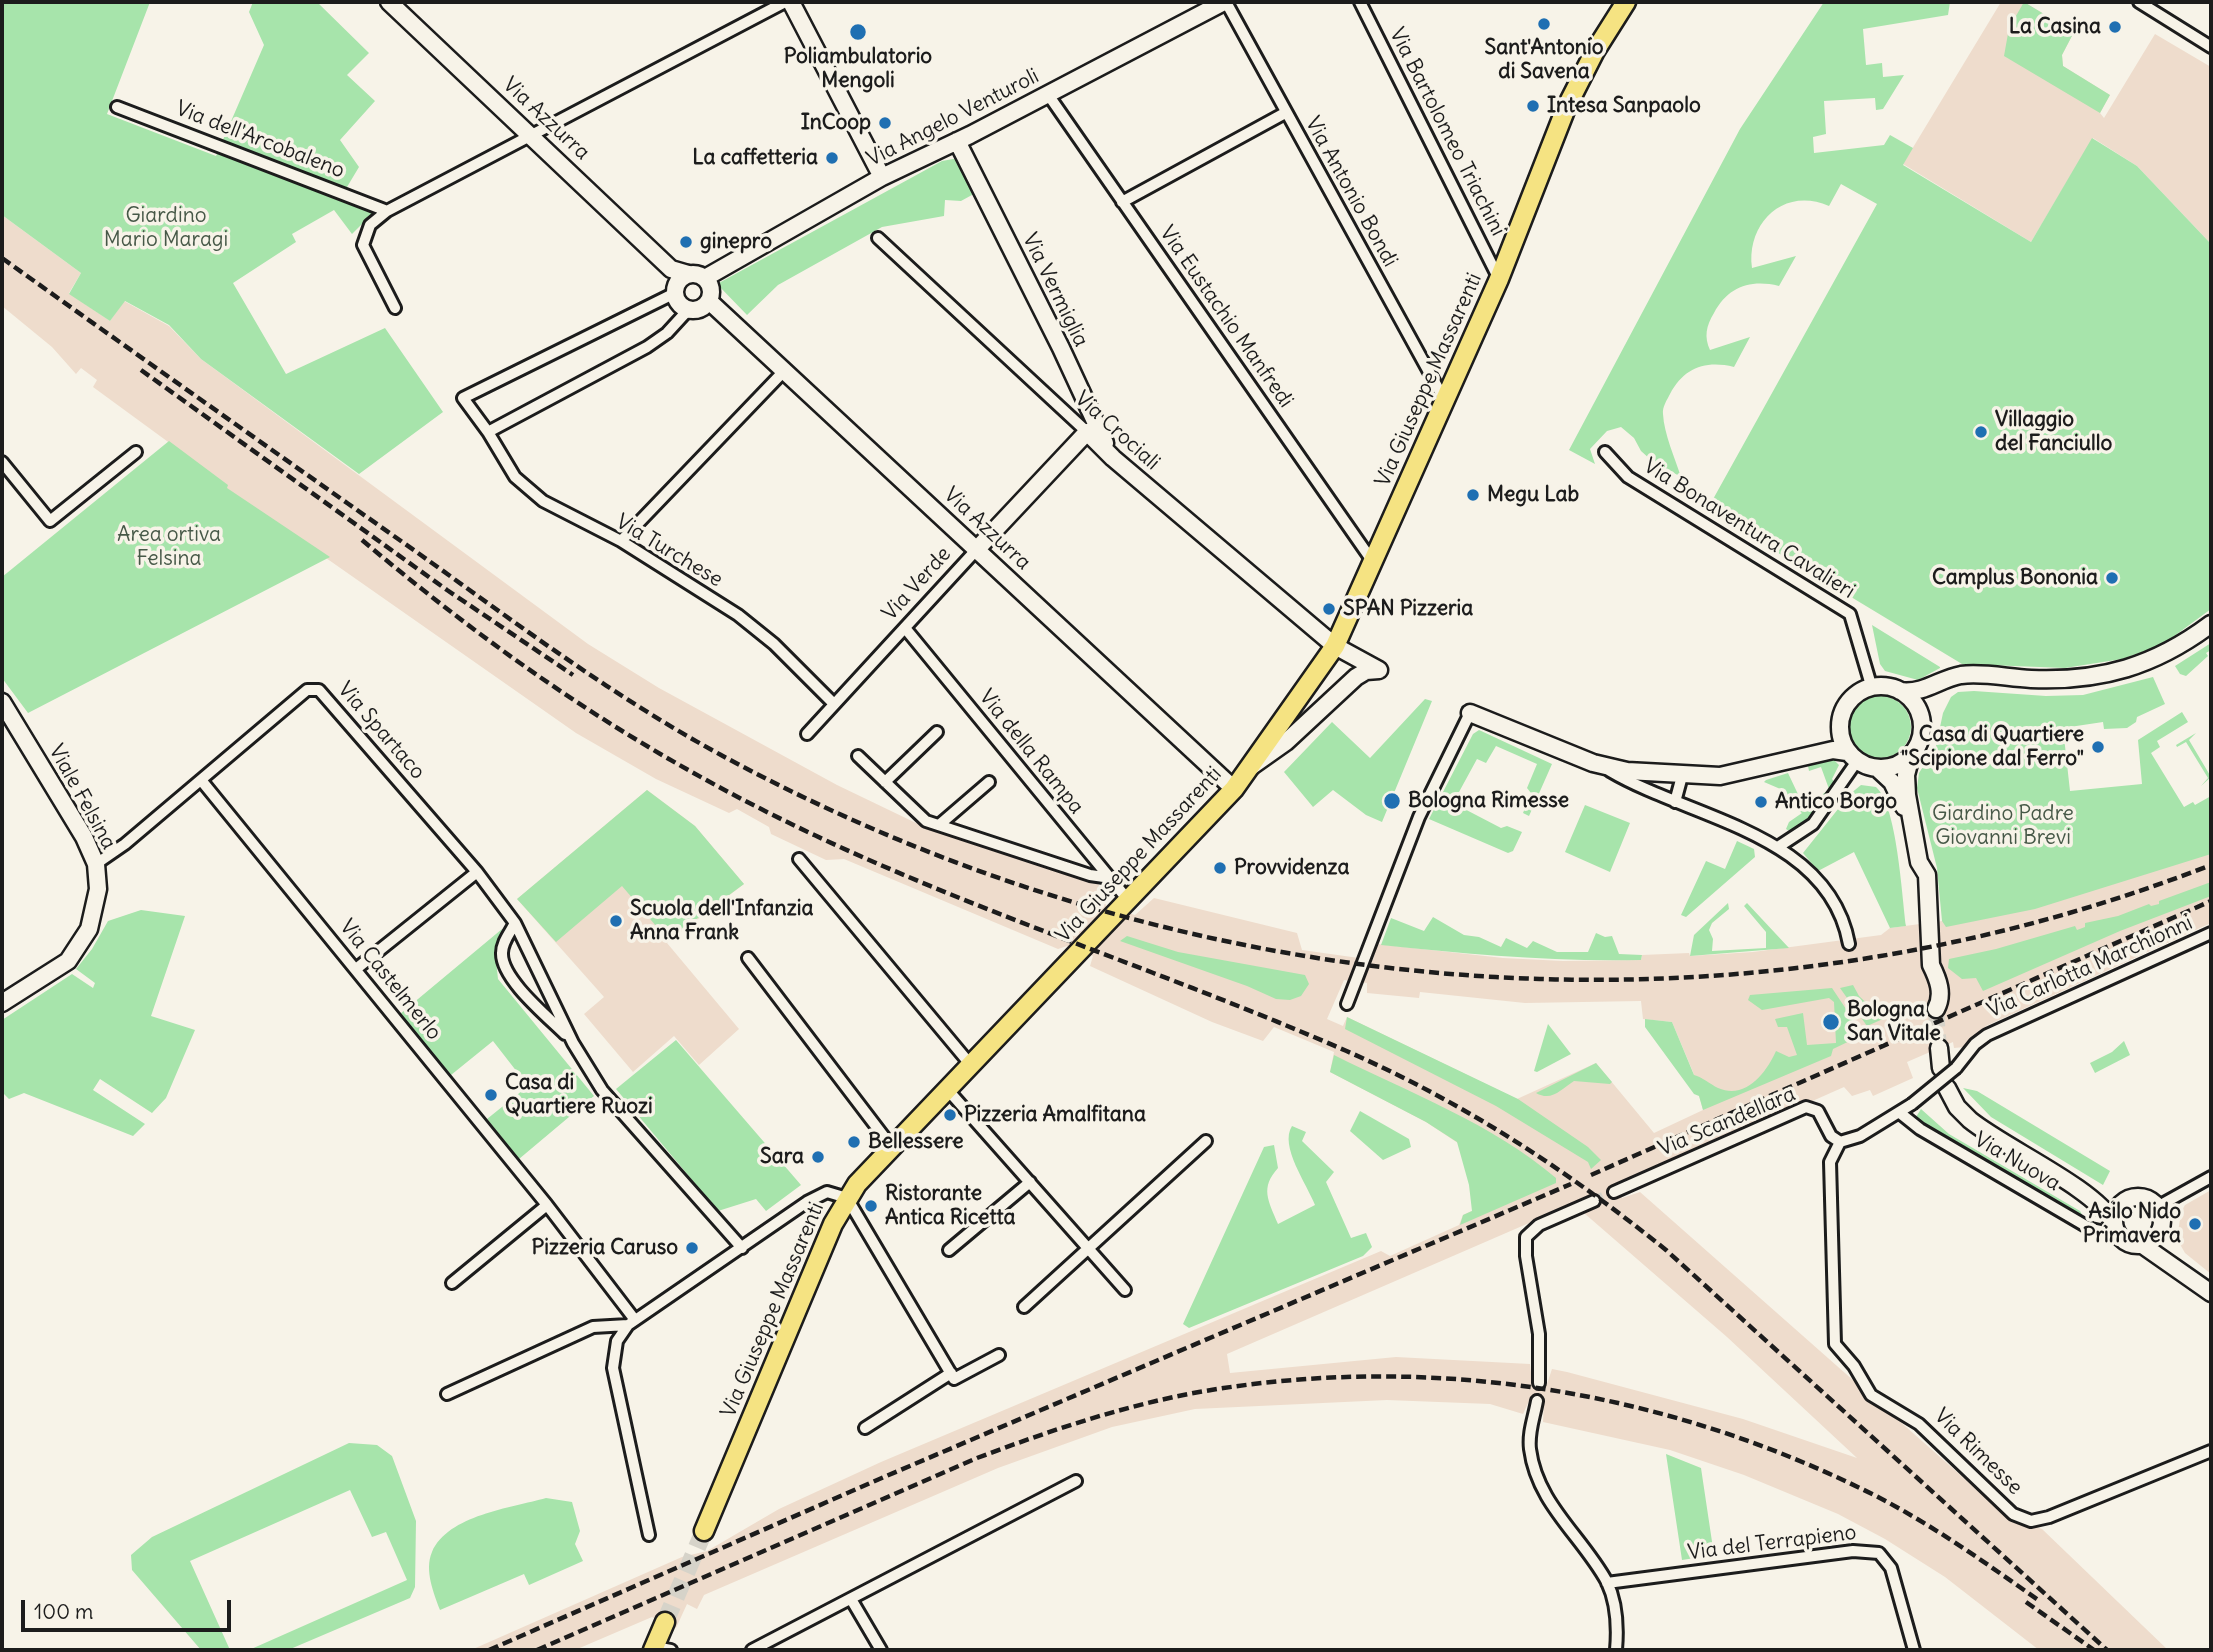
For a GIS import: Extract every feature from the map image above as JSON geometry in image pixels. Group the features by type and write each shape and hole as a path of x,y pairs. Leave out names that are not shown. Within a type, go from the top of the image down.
{"main road":[{"name":"Via Azzurra","path":"389,2 531,133 672,269 688,275"},
{"path":"791,2 882,177"},
{"name":"Via Angelo Venturoli","path":"705,278 882,177 1225,2"},
{"name":"Via Giuseppe Massarenti","path":"704,1531 833,1224 847,1198 891,1146 1234,789 1335,646 1499,279 1566,108 1595,51 1626,2"},
{"name":"Via Vermiglia","path":"957,141 1113,458"},
{"path":"672,269 676,290 679,303 689,309 700,308 709,301 711,289 705,278 688,275 676,290"},
{"name":"Via Azzurra","path":"709,301 978,548 1234,789"},
{"name":"Via Crociali","path":"1087,432 1113,458 1335,646"},
{"name":"Via Verde","path":"978,548 1087,432"},
{"path":"1796,757 1825,740 1839,726 1842,712 1849,700 1871,685 1916,692 1963,675 2046,680 2120,671 2159,659 2211,624"},
{"name":"Via Giuseppe Massarenti","path":"1252,766 1286,742 1356,677 1366,671 1380,670 1335,646"},
{"path":"1936,1010 1941,1001 1938,975 1932,967 1927,922 1920,909 1916,873 1919,862 1910,823 1906,775 1911,756 1920,740 1928,701 1943,683"},
{"path":"1900,691 1912,701 1922,720"},
{"name":"Viale Felsina","path":"2,702 76,823 96,864 97,903 89,929 79,947 51,975 2,1003"},
{"path":"1470,713 1605,768 1682,776 1720,776 1833,750 1878,769 1892,782 1910,823"},
{"path":"1839,726 1852,757"},
{"path":"1878,769 1892,767 1911,756"},
{"path":"1939,1048 1949,1068"},
{"path":"1947,1088 1963,1114 1979,1128 2062,1179 2105,1210 2126,1242 2141,1244 2211,1293"},
{"path":"2062,1179 2108,1200 2141,1197 2157,1207 2168,1250 2190,1279"},
{"path":"2116,1229 2116,1212 2126,1200"},
{"path":"2141,1244 2156,1237 2161,1225"},
{"path":"660,1649 665,1622"}],"street":[{"path":"394,308 363,245 370,225 387,211 531,133 785,2"},
{"name":"Via Antonio Bondi","path":"1225,2 1445,401"},
{"name":"Via Bartolomeo Triachini","path":"1360,2 1499,279"},
{"path":"2139,2 2158,7 2211,47"},
{"name":"Via Eustachio Manfredi","path":"1047,93 1373,562"},
{"name":"Via dell'Arcobaleno","path":"117,107 387,211"},
{"path":"1122,202 1285,113"},
{"name":"Via Crociali","path":"878,238 1087,432"},
{"name":"Via Turchese","path":"676,290 464,398 515,477 543,501 621,541 738,615 774,644 834,704"},
{"path":"488,432 647,347 667,333 689,309"},
{"path":"621,541 785,370"},
{"path":"2,462 50,521 136,452"},
{"name":"Via Bonaventura Cavalieri","path":"1605,452 1628,477 1850,614 1871,685"},
{"name":"Via Verde","path":"807,734 978,548"},
{"name":"Via della Rampa","path":"905,628 1128,900"},
{"name":"Via Spartaco","path":"96,864 307,690 319,690 477,873 515,923 573,1043 602,1090 742,1248"},
{"path":"1347,1004 1419,817 1470,713"},
{"path":"885,782 937,732"},
{"path":"858,756 926,821 1090,875 1111,878"},
{"path":"1778,847 1813,824 1852,757"},
{"path":"1605,768 1637,786 1778,847 1805,867 1829,897 1845,923 1849,944"},
{"path":"1675,802 1682,776"},
{"name":"Via Castelmerlo","path":"201,780 547,1205 631,1323"},
{"path":"939,825 989,782"},
{"path":"799,859 970,1064"},
{"path":"356,970 477,873"},
{"name":"Via Spartaco","path":"515,923 502,951 506,968 517,985 573,1043"},
{"name":"Via Carlotta Marchionni","path":"1949,1068 1992,1032 2211,933"},
{"path":"748,958 891,1146"},
{"path":"1840,1142 1852,1140 1898,1114 1949,1068"},
{"path":"947,1089 1125,1290"},
{"name":"Via Scandellara","path":"1614,1192 1807,1107 1818,1111 1831,1136 1840,1142"},
{"name":"Via Nuova","path":"1898,1114 2091,1230 2116,1229"},
{"path":"1024,1307 1206,1141"},
{"name":"Via Rimesse","path":"1840,1142 1830,1161 1835,1344 1854,1366 1871,1395 1919,1424 2013,1514 2031,1521 2049,1517 2211,1451"},
{"path":"2157,1207 2211,1177"},
{"path":"949,1250 1030,1182"},
{"path":"649,1535 613,1368 617,1341 631,1323 818,1195 833,1192 847,1198 954,1379 999,1355"},
{"path":"1539,1383 1539,1334 1526,1256 1526,1237 1539,1225 1594,1201"},
{"path":"452,1283 547,1205"},
{"path":"447,1394 593,1327 631,1323"},
{"path":"865,1428 951,1374"},
{"path":"1537,1401 1530,1446 1538,1481 1549,1503 1607,1583 1618,1629 1616,1650"},
{"path":"752,1650 1076,1480"},
{"name":"Via del Terrapieno","path":"1607,1583 1853,1551 1879,1553 1891,1568 1914,1650"},
{"path":"851,1599 881,1650"}],"shaded area":[{"path":"2001,2 2024,2 2074,32 2062,55 2063,66 2110,95 2100,113 2104,118 2155,34 2211,67 2211,244 2137,166 2093,138 2031,242 1903,164"},
{"path":"2,215 81,273 69,293 110,321 124,301 169,326 201,359 588,644 659,688 837,785 916,823 1097,883 1105,893 1106,906 1135,915 1154,898 1297,933 1302,950 1373,960 1377,944 1503,958 1563,961 1641,960 1642,955 1689,953 1690,956 1753,952 1881,935 1890,928 1942,921 2211,832 2211,923 1986,1026 1965,1047 1954,1048 1953,1042 1907,1062 1913,1078 1873,1096 1870,1090 1852,1096 1844,1087 1612,1190 1622,1198 1640,1192 2008,1517 2042,1529 2168,1650 2039,1650 1945,1577 1885,1539 1838,1514 1744,1475 1670,1450 1543,1422 1544,1402 1529,1401 1523,1414 1490,1404 1387,1400 1195,1409 1112,1427 998,1468 704,1595 697,1609 687,1604 676,1628 652,1617 575,1650 471,1650 682,1557 707,1551 779,1509 881,1462 1381,1251 1390,1256 1459,1225 1463,1215 1505,1195 1482,1159 1426,1122 1330,1072 1334,1052 1274,1027 1263,1041 1212,1022 1090,966 1093,956 1067,946 1058,949 844,859 826,860 771,834 769,827 737,809 729,813 656,779 576,733 226,488 227,485 93,387 97,380 81,368 76,374 52,347 2,306","holes":["1344,980 1367,983 1367,993 1419,998 1420,992 1525,1003 1641,1001 1643,1019 1672,1022 1693,1072 1703,1110 1654,1133 1596,1063 1517,1099 1347,1017 1343,1026 1327,1019","1589,1197 1600,1206 1584,1213 1727,1337 1857,1458 1743,1419 1567,1372 1552,1369 1547,1384 1532,1382 1530,1364 1396,1357 1230,1373 1227,1354"]},
{"name":"Scuola dell'Infanzia Anna Frank","path":"647,790 695,826 744,884 667,943 739,1029 699,1065 674,1036 633,1072 584,1014 604,997 517,899"},
{"name":"Asilo Nido Primavera","path":"2211,1190 2211,1274 2185,1253 2177,1239 2181,1212 2185,1205"}],"green space":[{"name":"Giardino Mario Maragi","path":"2,2 150,2 107,114 216,156 264,45 249,12 253,2 317,2 369,53 347,75 375,101 340,140 359,167 347,187 382,204 352,234 334,210 292,234 296,242 233,283 286,374 385,328 443,412 359,474 201,359 169,325 125,301 110,321 69,294 81,273 2,215"},
{"name":"Villaggio del Fanciullo","path":"1824,2 1950,2 1948,15 1863,29 1866,65 1882,63 1883,77 1904,75 1883,109 1876,110 1875,98 1824,101 1826,134 1813,137 1814,153 1884,145 1890,135 1913,148 1903,165 2031,242 2092,138 2137,166 2211,244 2211,609 2162,645 2122,659 2065,668 1962,664 1707,510 1877,204 1841,184 1829,206 1813,201 1797,201 1783,205 1762,223 1755,237 1752,268 1796,256 1779,286 1759,284 1741,287 1726,297 1711,318 1707,336 1710,350 1750,337 1734,367 1714,365 1696,368 1682,378 1666,401 1664,422 1681,477 1651,460 1641,451 1634,438 1621,427 1607,431 1590,449 1595,464 1569,450 1740,129"},
{"path":"2024,2 2074,32 2062,55 2063,66 2110,95 2100,113 2004,56 2009,28"},
{"path":"942,161 965,161 981,190 961,201 945,200 944,216 882,227 778,285 747,315 717,284"},
{"name":"Area ortiva Felsina","path":"169,441 228,485 227,488 330,557 28,713 2,678 2,577"},
{"path":"1872,625 1940,668 1918,680 1885,671 1880,664"},
{"path":"2211,643 2211,650 2206,653 2208,656 2186,676 2180,674 2175,666"},
{"name":"Giardino Padre Giovanni Brevi","path":"2153,677 2165,704 2137,717 2136,722 2127,728 2104,729 2103,722 2063,728 2070,791 2142,784 2138,740 2182,712 2188,722 2157,741 2160,747 2151,753 2184,807 2193,802 2195,805 2211,796 2211,854 2035,909 1946,927 1942,921 1937,868 1917,788 1919,773 1936,746 1943,713 1951,697 1958,692 1974,691 2046,696 2083,695"},
{"path":"1880,696 1892,698 1902,705 1909,715 1909,739 1902,749 1892,756 1880,758 1868,756 1858,749 1851,739 1849,727 1851,715 1858,705 1868,698"},
{"path":"1425,699 1432,701 1382,822 1366,815 1333,790 1313,807 1284,772 1332,722 1370,758"},
{"path":"1479,730 1552,764 1529,816 1523,813 1531,793 1527,788 1537,764 1496,746 1486,763 1477,759 1453,803 1501,828 1507,826 1522,832 1513,851 1508,853 1429,819 1473,734"},
{"path":"2196,733 2189,740 2211,777 2201,786 2208,778 2186,742 2177,747 2176,745"},
{"path":"1833,759 1839,765 1832,779 1835,783 1804,826 1792,833 1786,829 1789,822 1802,813 1783,800 1785,791 1764,782 1788,773 1805,809 1829,789 1821,767 1809,771 1808,766"},
{"path":"1861,785 1876,787 1889,812 1894,831 1906,926 1890,928 1854,852 1818,871 1803,853 1850,794"},
{"path":"647,790 695,826 744,884 668,940 622,886 556,942 517,899"},
{"path":"1585,805 1630,823 1610,872 1565,852"},
{"path":"1737,841 1754,849 1755,857 1686,917 1681,915 1706,861 1725,869"},
{"path":"2211,882 2211,896 2120,931 1983,991 1976,978 1962,979 1948,968 1949,959 1996,949 2075,926 2077,930 2085,927 2085,923 2118,916 2149,904 2159,904 2159,901"},
{"path":"1728,903 1729,909 1712,923 1709,930 1713,939 1712,951 1766,948 1766,932 1744,906 1747,903 1789,948 1690,956 1694,935"},
{"path":"141,910 185,916 151,1016 195,1030 166,1098 152,1113 100,1079 93,1090 145,1124 133,1136 24,1093 9,1099 2,1092 2,1020 72,974 93,988 95,983 76,969 92,949 108,921"},
{"path":"1433,917 1464,935 1479,937 1501,947 1506,938 1527,948 1533,941 1557,952 1588,952 1596,933 1605,937 1612,936 1619,954 1642,955 1641,960 1543,959 1381,945 1391,918 1424,931"},
{"path":"502,929 495,952 498,979 594,1096 519,1159 487,1119 528,1086 493,1041 451,1075 400,1014"},
{"path":"1127,936 1178,952 1305,975 1309,984 1301,996 1290,1000 1276,999 1120,941"},
{"path":"1853,985 1859,996 1883,1019 1867,1026 1840,988"},
{"path":"1832,988 1858,1027 1859,1030 1853,1033 1856,1038 1833,1049 1831,1056 1703,1110 1699,1096 1694,1094 1645,1027 1645,1019 1672,1022 1694,1075 1718,1088 1737,1090 1761,1076 1776,1051 1789,1057 1797,1055 1787,1027 1778,1027 1775,1019 1803,1013 1807,1045 1836,1043 1834,1002 1829,998 1762,1010 1748,1000 1750,995"},
{"path":"1347,1017 1518,1099 1588,1147 1601,1160 1591,1169 1588,1162 1496,1106 1345,1029"},
{"path":"1548,1024 1571,1054 1537,1072 1534,1071"},
{"path":"676,1040 801,1185 766,1211 756,1199 718,1211 616,1089"},
{"path":"2124,1041 2130,1055 2095,1073 2090,1063 2112,1052"},
{"path":"1334,1055 1478,1125 1531,1159 1556,1178 1556,1183 1460,1225 1463,1215 1472,1211 1469,1185 1457,1142 1426,1122 1330,1072"},
{"path":"1596,1063 1612,1082 1610,1084 1574,1081 1552,1095 1536,1093"},
{"path":"1963,1088 1977,1091 2110,1171 2103,1185 1991,1117"},
{"path":"1921,1109 1949,1134 2080,1211 2084,1218 1919,1120 1916,1117"},
{"path":"1360,1111 1409,1139 1411,1147 1383,1160 1350,1131"},
{"path":"1292,1126 1306,1132 1302,1141 1334,1172 1326,1182 1351,1238 1366,1233 1372,1247 1363,1256 1189,1328 1183,1324 1264,1147 1274,1145 1278,1168 1267,1188 1278,1224 1315,1205 1291,1154 1289,1134"},
{"path":"349,1443 377,1445 392,1456 416,1521 415,1587 410,1598 288,1650 249,1650 407,1580 386,1532 372,1537 350,1490 190,1561 230,1650 201,1650 132,1570 131,1555 152,1537"},
{"path":"1666,1454 1701,1468 1714,1555 1682,1560"},
{"path":"546,1498 572,1502 580,1531 575,1544 583,1561 529,1585 524,1574 440,1610 429,1566 432,1552 440,1539 466,1521"}],"tunnel":[{"path":"1936,1011 1939,1048"},
{"path":"1594,1201 1614,1192"},
{"path":"665,1622 704,1531"}],"railway":[{"path":"2,258 529,632 681,733 896,839 1078,904 1265,949 1454,974 1646,979 1837,963 2026,925 2211,865"},
{"path":"141,370 447,590 573,675"},
{"path":"362,540 460,619 559,690 717,786 773,815 915,880 1206,993 1351,1053 1435,1094 1515,1141 1592,1193 1666,1250 2107,1650"},
{"path":"1591,1175 2211,901"},
{"path":"489,1650 884,1477 1571,1184"},
{"path":"537,1650 977,1458 1059,1429 1142,1404 1199,1392 1286,1381 1373,1376 1459,1379 1545,1389 1629,1406 1713,1429 1794,1459 1874,1495 1939,1532 2041,1602"},
{"path":"2026,1602 2094,1650"}],"place":[{"name":"Sant'Antonio di Savena","path":"1544,24"},
{"name":"La Casina","path":"2115,27"},
{"name":"Poliambulatorio Mengoli","path":"858,32"},
{"name":"Intesa Sanpaolo","path":"1533,106"},
{"name":"InCoop","path":"885,123"},
{"name":"La caffetteria","path":"832,158"},
{"name":"ginepro","path":"686,242"},
{"name":"Villaggio del Fanciullo","path":"1981,432"},
{"name":"Megu Lab","path":"1473,495"},
{"name":"Camplus Bononia","path":"2112,578"},
{"name":"SPAN Pizzeria","path":"1329,609"},
{"name":"Casa di Quartiere \"Scipione dal Ferro\"","path":"2098,747"},
{"name":"Bologna Rimesse","path":"1392,801"},
{"name":"Antico Borgo","path":"1761,802"},
{"name":"Provvidenza","path":"1220,868"},
{"name":"Scuola dell'Infanzia Anna Frank","path":"616,921"},
{"name":"Bologna San Vitale","path":"1831,1022"},
{"name":"Casa di Quartiere Ruozi","path":"491,1095"},
{"name":"Pizzeria Amalfitana","path":"950,1115"},
{"name":"Bellessere","path":"854,1142"},
{"name":"Sara","path":"818,1157"},
{"name":"Ristorante Antica Ricetta","path":"871,1206"},
{"name":"Asilo Nido Primavera","path":"2195,1224"},
{"name":"Pizzeria Caruso","path":"692,1248"}]}
